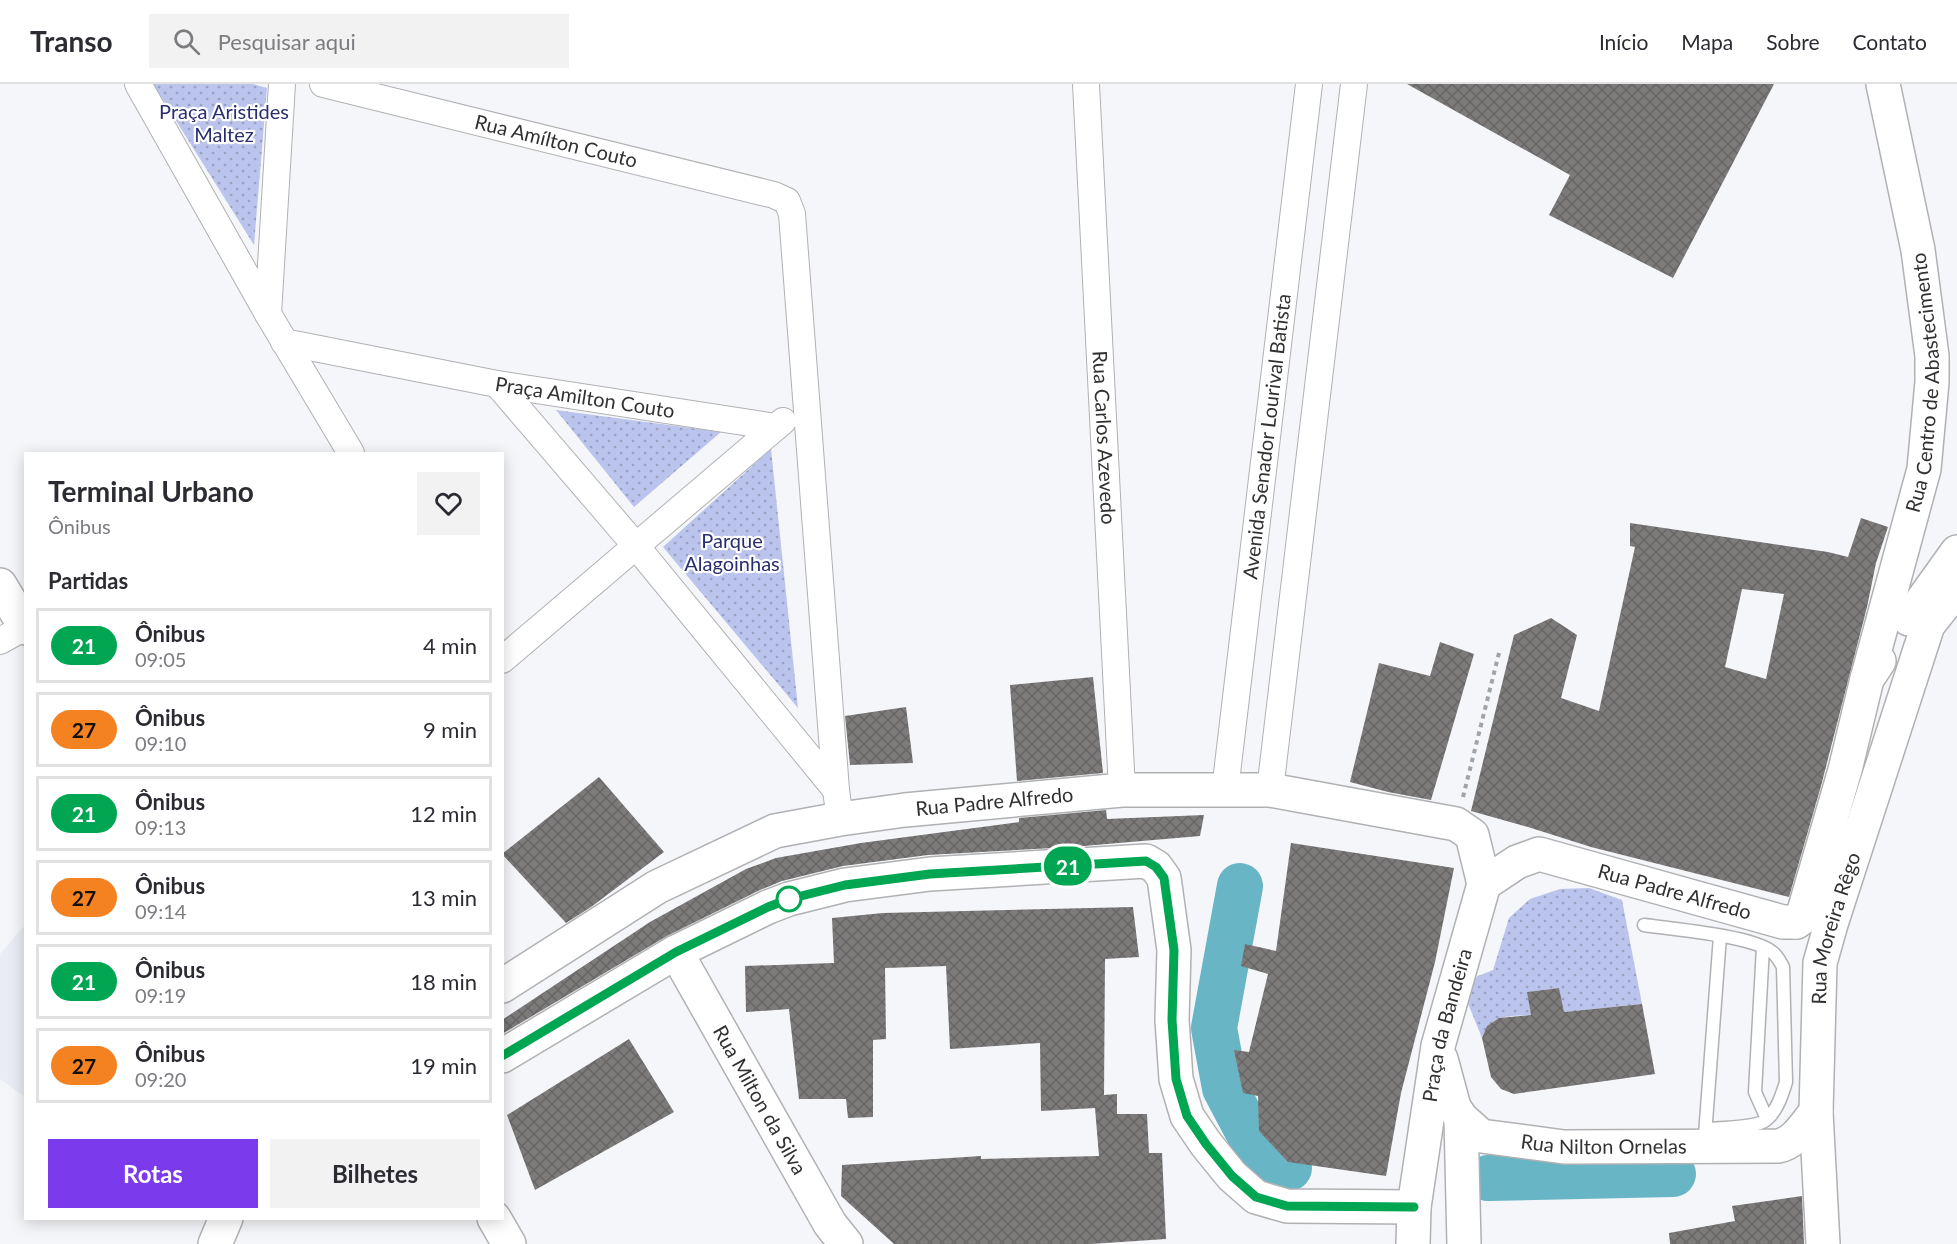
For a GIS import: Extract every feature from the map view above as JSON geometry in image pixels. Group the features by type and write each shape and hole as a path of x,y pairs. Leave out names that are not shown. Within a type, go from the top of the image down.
{"street":[{"path":"138,84 284,342 350,452"},
{"path":"268,314 282,84"},
{"name":"Rua Amílton Couto","path":"323,84 774,195 787,201 792,213 806,401"},
{"name":"Rua Carlos Azevedo","path":"1086,84 1122,790"},
{"name":"Avenida Senador Lourival Batista","path":"1225,790 1309,84"},
{"path":"1270,790 1354,84"},
{"name":"Rua Centro de Abastecimento","path":"1867,679 1924,469 1932,382 1932,356 1918,250 1883,84"},
{"path":"284,342 497,384"},
{"name":"Praça Amilton Couto","path":"497,384 776,427"},
{"name":"Praça Amilton Couto","path":"497,384 636,546 838,804"},
{"path":"504,658 806,401"},
{"path":"806,401 838,804"},
{"path":"1920,620 1957,552"},
{"path":"0,585 24,625"},
{"path":"1920,620 1957,594"},
{"name":"Rua Moreira Rêgo","path":"1796,922 1802,918 1845,770 1867,679 1920,620"},
{"name":"Rua Moreira Rêgo","path":"1823,1244 1816,1112 1820,963 1920,620"},
{"path":"0,641 24,628"},
{"name":"Rua Padre Alfredo","path":"504,985 657,887 838,804 905,810 1122,790 1270,790 1456,824"},
{"path":"1456,824 1472,835 1484,884"},
{"name":"Rua Padre Alfredo","path":"1484,884 1517,862 1539,854 1783,922 1796,922"},
{"path":"504,1055 676,952 789,899 845,885 930,874 1146,861 1156,867 1164,878 1174,950 1172,1020 1176,1079 1187,1116 1206,1144 1232,1176 1256,1197 1287,1206 1414,1207"},
{"name":"Praça da Bandeira","path":"1413,1244 1414,1207 1438,1046 1484,884"},
{"path":"1796,922 1820,963"},
{"name":"Rua Milton da Silva","path":"676,952 830,1224 846,1244"},
{"name":"Rua Nilton Ornelas","path":"1438,1046 1454,1107 1461,1118 1481,1136 1564,1147 1705,1138 1785,1145 1816,1112"},
{"name":"Praça da Bandeira","path":"1461,1118 1464,1244"},
{"path":"215,1244 225,1220"},
{"path":"495,1220 509,1244"}],"lane":[{"path":"1644,925 1741,939 1774,952 1783,967 1786,1082 1781,1098 1767,1119 1759,1124 1705,1138 1720,936"},
{"path":"1763,947 1755,1092 1767,1119"}],"path":[{"path":"1456,824 1500,650"}],"shaded area":[{"path":"24,926 24,1096 0,1079 0,954"}],"green space":[{"name":"Praça Aristides Maltez","path":"153,84 253,84 267,88 254,245"},
{"path":"556,410 721,432 634,507"},
{"name":"Parque Alagoinhas","path":"771,449 798,708 663,547"},
{"path":"1589,888 1622,900 1642,1004 1564,1012 1558,988 1528,992 1531,1015 1496,1020 1490,1024 1482,1038 1467,1001 1468,985 1478,976 1493,970 1509,918 1530,899 1560,889"}],"building":[{"path":"1407,84 1774,84 1673,278 1549,215 1570,175"},
{"path":"1861,518 1888,527 1876,563 1821,786 1789,897 1591,847 1471,811 1514,635 1551,618 1577,635 1561,698 1599,711 1635,547 1630,546 1630,523 1828,552 1848,557","holes":["1742,589 1784,594 1766,679 1725,667"]},
{"path":"1440,642 1474,654 1431,800 1350,782 1379,663 1430,676"},
{"path":"1093,677 1103,773 1017,781 1010,685"},
{"path":"906,707 913,763 850,765 845,716"},
{"path":"599,777 664,852 566,923 504,856 504,852"},
{"path":"1106,810 1107,819 1204,815 1200,836 1072,847 928,855 843,866 782,881 667,936 504,1033 504,1019 650,922 746,869 776,858 861,843 1019,822 1019,818"},
{"path":"1291,843 1454,868 1435,962 1401,1093 1386,1176 1288,1162 1259,1131 1258,1096 1243,1093 1234,1050 1249,1052 1268,974 1241,966 1245,944 1276,951"},
{"path":"1133,907 1139,957 1105,959 1104,1095 1117,1094 1117,1114 1147,1114 1149,1153 1162,1153 1166,1239 1091,1244 894,1244 841,1196 842,1165 981,1156 981,1159 1099,1156 1095,1108 1041,1111 1040,1043 950,1049 946,966 885,968 886,1039 873,1040 873,1117 848,1118 846,1099 799,1099 789,1009 746,1012 745,966 834,963 832,918 883,913"},
{"path":"1559,988 1564,1012 1642,1004 1655,1074 1514,1094 1501,1089 1491,1077 1482,1038 1487,1026 1499,1018 1531,1015 1527,992"},
{"path":"629,1039 674,1112 535,1190 507,1115"},
{"path":"1802,1196 1804,1244 1670,1244 1669,1233 1735,1221 1732,1206"}],"waterway":[{"path":"1240,886 1214,1028 1225,1088 1253,1141 1272,1159 1289,1168"},
{"path":"1488,1178 1673,1174"}],"bus line":[{"name":"21","path":"504,1055 676,952 789,899 845,885 930,874 1146,861 1156,867 1164,878 1174,950 1172,1020 1176,1079 1187,1116 1206,1144 1232,1176 1256,1197 1287,1206 1414,1207"}]}
